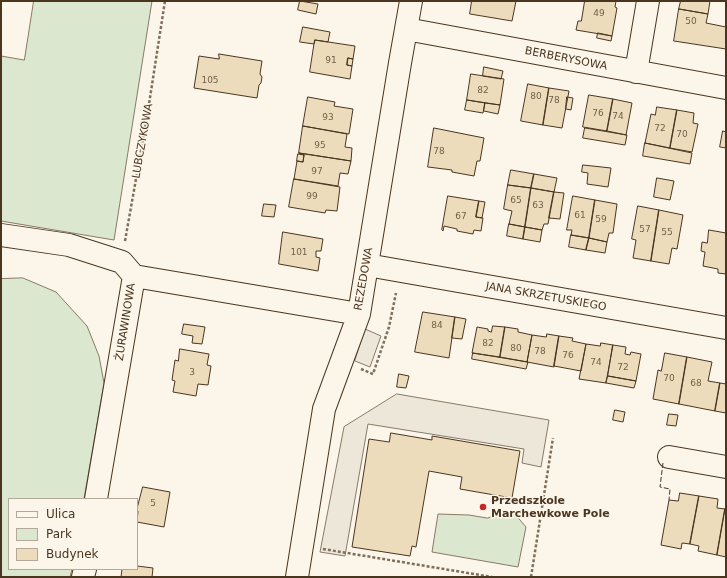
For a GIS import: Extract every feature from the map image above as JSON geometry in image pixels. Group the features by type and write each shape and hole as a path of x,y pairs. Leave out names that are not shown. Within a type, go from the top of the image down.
{"street":[{"name":"REZEDOWA","path":"297,577 324,409 359,314 411,1"},
{"path":"636,72 648,1"},
{"name":"BERBERYSOWA","path":"406,29 726,88"},
{"path":"1,235 69,245 128,269"},
{"name":"JANA SKRZETUSKIEGO","path":"367,266 726,328"},
{"name":"ŻURAWINOWA","path":"96,498 128,269 359,314"},
{"path":"669,457 726,467"}],"path":[{"name":"LUBCZYKOWA","path":"128,269 138,168 165,1"},
{"path":"356,366 373,374 389,327 396,291"},
{"path":"531,577 553,438"},
{"path":"322,549 492,577"}],"green space":[{"path":"34,1 152,1 114,240 1,221 1,56 24,60"},
{"path":"23,278 56,292 87,326 99,356 104,383 84,498 8,498 8,570 72,570 70,577 1,577 1,279"},
{"path":"506,512 514,513 526,527 518,567 432,552 438,514 469,515 487,518"}],"shaded area":[{"path":"365,329 381,336 370,367 355,361"},
{"path":"397,394 549,420 541,467 522,463 524,449 368,424 345,556 320,552 344,427"}],"building":[{"path":"300,1 318,4 316,14 298,10"},
{"path":"472,1 516,1 512,21 470,14"},
{"path":"585,1 616,1 615,7 617,8 612,36 576,30 578,21 581,21"},
{"path":"681,1 710,1 708,14 679,9"},
{"path":"679,9 708,14 706,23 726,27 726,49 674,41"},
{"path":"303,27 330,32 328,42 315,40 314,44 300,42"},
{"path":"598,33 612,36 611,41 597,38"},
{"path":"315,40 355,46 353,59 348,58 347,65 352,66 350,79 310,72"},
{"path":"219,54 262,61 260,74 262,77 257,98 194,88 199,56 219,59"},
{"path":"348,58 353,59 352,66 347,65"},
{"path":"484,67 503,71 501,79 483,76"},
{"path":"471,74 504,79 500,105 467,100"},
{"path":"528,84 549,88 543,125 521,121"},
{"path":"549,88 569,91 562,128 543,125"},
{"path":"589,95 613,99 607,131 583,127"},
{"path":"308,97 335,102 334,106 353,109 349,134 303,126"},
{"path":"567,97 573,98 571,110 566,109"},
{"path":"613,99 632,103 626,135 607,131"},
{"path":"467,100 485,103 483,113 465,110"},
{"path":"485,103 500,105 498,114 484,111"},
{"path":"657,107 677,110 670,148 645,143 651,114 655,115"},
{"path":"677,110 694,113 693,123 698,124 692,152 670,148"},
{"path":"303,126 347,134 345,147 352,148 351,161 299,153"},
{"path":"434,128 484,138 480,161 477,161 474,176 452,172 452,170 428,167"},
{"path":"585,128 627,135 625,145 583,138"},
{"path":"723,131 726,132 726,148 720,147"},
{"path":"645,143 692,153 690,164 643,156"},
{"path":"299,153 351,161 348,174 340,173 338,186 294,179 297,161 303,162 304,155"},
{"path":"298,154 304,155 303,162 297,161"},
{"path":"583,165 611,168 608,187 587,184 588,173 582,172"},
{"path":"511,170 534,174 531,188 508,185"},
{"path":"534,174 557,178 554,192 531,188"},
{"path":"657,178 674,181 670,200 654,197"},
{"path":"294,179 340,187 337,211 326,210 325,213 289,207"},
{"path":"508,185 531,188 525,227 509,224 512,211 504,209"},
{"path":"531,188 554,192 548,224 544,224 542,230 525,227"},
{"path":"554,192 564,193 560,219 549,218"},
{"path":"448,196 479,201 476,217 483,218 481,231 474,230 473,234 457,231 457,229 444,226 443,231 442,230"},
{"path":"573,196 595,200 589,238 571,235 572,230 567,230"},
{"path":"595,200 617,204 613,233 609,233 607,242 589,238"},
{"path":"479,201 485,202 482,218 476,217"},
{"path":"264,204 276,205 274,217 262,216"},
{"path":"638,206 659,210 651,261 633,258 636,240 632,239"},
{"path":"659,210 683,215 677,249 672,248 669,264 651,261"},
{"path":"509,224 525,227 523,239 507,236"},
{"path":"525,227 542,230 540,242 523,239"},
{"path":"709,230 726,233 726,274 718,273 718,269 703,266 705,252 701,251 702,242 707,243"},
{"path":"283,232 323,239 321,251 316,251 316,257 320,258 318,271 279,264"},
{"path":"571,235 589,238 586,250 569,247"},
{"path":"589,238 607,242 605,253 586,250"},
{"path":"423,312 455,317 449,358 415,352"},
{"path":"455,317 466,319 462,339 452,338"},
{"path":"184,324 205,327 202,344 192,343 193,336 182,334"},
{"path":"493,326 505,327 500,357 472,353 477,327 488,329 488,331 491,332"},
{"path":"505,327 518,329 518,332 532,335 527,362 500,357"},
{"path":"547,334 559,336 554,367 527,362 532,335 546,337"},
{"path":"559,336 573,338 572,341 586,344 581,371 554,366"},
{"path":"601,343 613,345 606,383 579,379 586,344 600,346"},
{"path":"613,345 626,347 625,354 630,355 631,352 641,354 636,381 608,376"},
{"path":"180,349 209,354 207,365 211,366 208,385 198,384 196,396 173,392 175,381 172,380 175,360 178,361"},
{"path":"473,353 528,362 526,369 472,359"},
{"path":"665,353 687,357 679,404 653,399 658,370 661,371"},
{"path":"687,357 712,362 708,381 720,383 715,411 679,404"},
{"path":"399,374 409,376 406,388 397,387"},
{"path":"608,376 636,381 634,388 606,383"},
{"path":"720,383 726,384 726,413 715,411"},
{"path":"615,410 625,412 623,422 613,420"},
{"path":"669,414 678,415 676,426 667,425"},
{"path":"391,433 432,440 432,436 520,451 512,498 460,489 462,477 429,471 416,547 412,546 410,556 352,547 369,439 389,442"},
{"path":"143,487 170,492 164,527 138,522 138,506"},
{"path":"680,493 699,496 690,544 682,543 681,549 661,545 669,500 678,501"},
{"path":"699,496 718,499 717,508 725,509 717,555 698,551 699,546 690,544"},
{"path":"725,509 726,510 726,557 717,555"},
{"path":"138,566 153,568 152,577 121,577 122,570 138,570"}],"fence":[{"path":"663,463 660,487 670,489 669,500"}],"place":[{"name":"Przedszkole Marchewkowe Pole","path":"483,507"}]}
